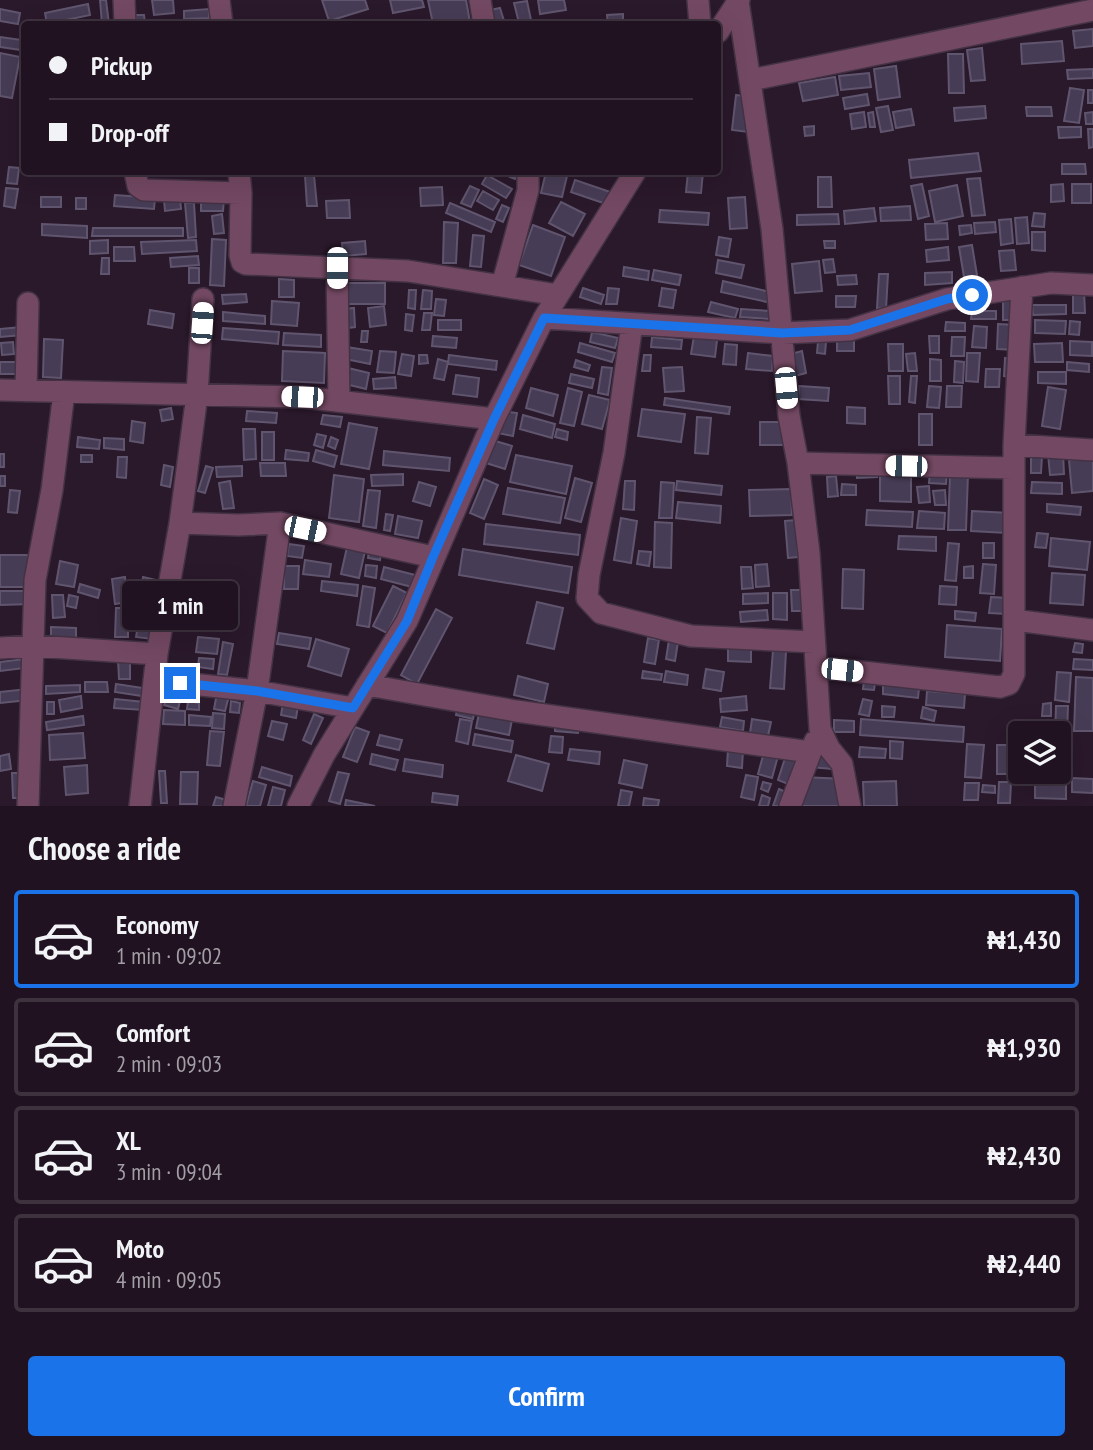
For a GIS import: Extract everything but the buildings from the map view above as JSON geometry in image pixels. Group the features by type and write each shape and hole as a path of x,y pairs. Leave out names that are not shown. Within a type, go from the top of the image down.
{"street":[{"path":"124,0 125,21"},
{"path":"219,0 222,21"},
{"path":"480,0 484,21"},
{"path":"698,0 700,21"},
{"path":"721,27 739,0"},
{"path":"739,0 772,229 789,416 798,463 809,553 820,729 828,748 842,764 850,806"},
{"path":"751,80 1093,10"},
{"path":"136,175 138,186 144,190 240,182 242,262 246,264 408,271 558,295"},
{"path":"502,286 528,190 528,175"},
{"path":"298,806 324,755 407,621 494,419 544,318 633,175"},
{"path":"337,268 339,401"},
{"path":"544,318 782,333 850,330 947,299 1051,283 1093,285"},
{"path":"816,667 1000,687 1009,684 1014,674 1014,445 1022,287"},
{"path":"140,806 157,654 180,523 197,395 203,299"},
{"path":"26,391 28,303"},
{"path":"632,324 614,453 589,575 587,598 601,612 691,636 814,642"},
{"path":"0,390 302,397 494,419"},
{"path":"28,806 35,580 52,491 64,392"},
{"path":"1014,445 1093,450"},
{"path":"798,463 1014,468"},
{"path":"180,523 280,523 433,557"},
{"path":"234,806 257,691 280,523"},
{"path":"1014,620 1093,630"},
{"path":"0,648 35,646 157,654"},
{"path":"154,680 257,691 353,708"},
{"path":"367,685 516,711 810,752"},
{"path":"790,806 820,729"}],"route":[{"path":"180,683 257,691 353,708 407,621 494,419 544,318 782,333 850,330 947,299 972,295"}]}
